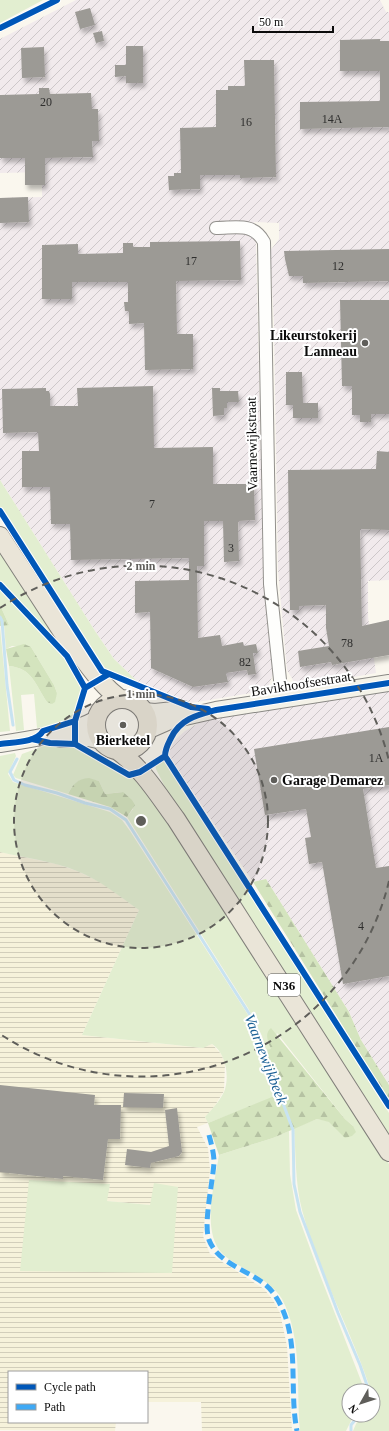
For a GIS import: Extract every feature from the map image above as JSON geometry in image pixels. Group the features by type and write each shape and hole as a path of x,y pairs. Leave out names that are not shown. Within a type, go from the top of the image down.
{"main road":[{"path":"0,536 67,639 77,650 99,681 119,698"},
{"path":"67,639 99,714 96,732 102,741"},
{"path":"99,714 112,700 119,698 134,701 144,710"},
{"name":"N36","path":"144,710 148,720 145,736 145,758 176,819"},
{"path":"118,751 126,751 137,746 145,736"},
{"name":"N36","path":"102,741 111,749 118,751 129,758 176,819 389,1152"}],"street":[{"name":"Vaarnewijkstraat","path":"216,228 252,228 259,233 264,242 270,584 282,700"},
{"name":"Bavikhoofsestraat","path":"145,736 172,720 216,710 389,683"},
{"name":"Bavikhoofsestraat","path":"144,710 155,712 191,707 216,710"},
{"path":"0,744 32,739 86,725 99,714"},
{"path":"32,739 88,738 102,741"}],"shaded area":[{"path":"76,0 380,0 386,12 389,12 389,580 368,581 368,617 376,673 304,686 294,682 287,670 278,570 274,323 270,251 279,239 279,223 254,222 256,245 263,552 273,674 269,685 263,691 191,703 138,682 114,659 0,480 0,198 42,197 42,185 45,184 45,172 0,173 0,39"},
{"path":"389,689 389,1085 361,1040 349,1012 266,879 253,882 169,757 168,752 175,740 185,731 207,718"},
{"path":"0,852 56,864 77,871 102,883 139,910 82,1035 202,1048 212,1044 221,1054 225,1063 224,1091 214,1107 205,1117 208,1123 197,1127 208,1148 210,1170 203,1236 210,1254 264,1289 273,1300 280,1313 287,1346 292,1431 202,1431 201,1402 148,1402 148,1371 8,1371 8,1423 116,1423 115,1431 0,1430","holes":["110,1184 106,1201 151,1205 20,1271"]}],"green space":[{"path":"0,0 43,0 0,23"},
{"path":"0,480 114,659 138,682 107,670 100,662 0,507"},
{"path":"0,547 70,654 88,686 86,686 67,654 0,584"},
{"path":"0,589 63,656 82,688 84,693 74,719 71,722 37,728 34,694 21,695 24,730 16,731 9,666 17,667 28,674 36,683 47,702 57,693 54,685 31,647 12,646 6,649 4,625 9,625 0,605"},
{"path":"0,605 9,625 0,626"},
{"path":"0,627 10,731 0,732"},
{"path":"24,644 31,647 54,685 57,693 55,702 52,704 47,702 36,683 28,674 17,667 9,666 6,649"},
{"path":"44,746 70,746 129,779 136,778 181,839 389,1164 389,1431 353,1431 357,1423 381,1423 381,1383 368,1383 317,1255 302,1210 298,1190 294,1128 317,1119 353,1126 345,1119 277,1033 271,1049 266,1050 262,1036 248,1008 127,817 133,809 122,792 105,794 99,781 84,779 77,782 68,794 16,778 13,775 22,754"},
{"path":"15,753 16,756 8,774 13,782 110,812 122,820 250,1018 256,1031 277,1096 208,1123 205,1117 222,1096 227,1079 224,1059 217,1048 212,1044 203,1048 82,1035 139,910 117,894 77,871 49,862 0,852 0,756"},
{"path":"164,759 389,1113 389,1142 169,795 155,764"},
{"path":"89,778 99,781 105,794 123,792 132,800 135,805 127,817 110,807 68,794 76,783"},
{"path":"266,879 349,1012 361,1040 389,1085 389,1100 253,882"},
{"path":"271,1028 345,1119 353,1126 356,1132 352,1136 345,1138 329,1122 317,1119 273,1138 219,1155 208,1123 277,1095 262,1050 271,1049 267,1035"},
{"path":"289,1131 290,1174 296,1210 362,1383 341,1383 341,1423 350,1423 346,1431 300,1431 296,1347 289,1314 282,1299 275,1290 221,1252 214,1238 211,1227 211,1202 219,1155 273,1138"},
{"path":"29,1180 110,1184 107,1201 150,1205 154,1183 178,1187 172,1273 20,1271"}],"building":[{"path":"90,8 95,25 80,29 75,12"},
{"path":"102,31 104,41 96,43 93,33"},
{"path":"380,39 380,41 389,41 389,127 300,129 300,102 380,101 380,71 340,71 340,40"},
{"path":"126,46 143,46 143,83 126,83 126,76 115,77 115,65 126,65"},
{"path":"44,47 45,77 22,78 21,48"},
{"path":"244,60 274,60 276,177 240,178 240,175 200,175 200,189 169,190 168,176 174,176 174,173 181,173 180,128 216,127 216,90 228,90 228,86 245,86"},
{"path":"39,88 49,88 50,94 91,93 92,109 98,109 99,141 92,141 93,157 45,158 45,185 25,185 25,158 0,158 0,95 39,94"},
{"path":"28,197 29,222 0,223 0,198"},
{"path":"240,241 241,280 176,281 177,334 193,334 193,369 145,370 144,323 129,324 129,311 125,311 124,302 128,302 128,282 72,282 72,299 42,299 42,245 78,244 78,254 123,253 123,243 133,243 133,247 150,247 150,242"},
{"path":"389,249 389,281 303,283 303,276 289,276 284,251"},
{"name":"Likeurstokerij Lanneau","path":"340,300 389,300 389,414 371,414 371,422 360,422 360,415 352,415 352,386 342,386"},
{"path":"286,372 302,372 303,403 318,403 318,418 293,418 293,405 286,405"},
{"path":"153,386 154,448 213,447 213,484 254,484 255,520 238,521 239,561 224,562 223,521 204,521 204,566 197,566 198,638 220,635 222,646 243,642 244,646 256,644 258,653 253,653 256,674 248,675 247,670 226,673 228,682 193,687 151,668 150,612 135,613 135,581 189,580 189,558 71,560 70,524 51,524 50,487 22,487 22,451 39,451 38,432 3,433 2,389 46,388 46,391 49,391 50,394 50,406 78,406 77,388"},
{"path":"212,388 220,388 220,391 238,391 239,402 227,402 227,408 224,408 224,415 213,416"},
{"path":"377,451 389,452 389,530 360,529 362,626 389,620 389,655 332,665 331,662 300,667 298,651 329,646 326,628 326,605 299,606 299,610 290,610 288,470 376,469"},
{"path":"389,727 389,785 363,789 376,868 389,866 389,976 343,984 322,862 309,864 305,838 311,837 306,809 265,815 254,749"},
{"path":"0,1085 95,1095 94,1105 121,1105 120,1139 108,1139 103,1180 63,1176 63,1179 0,1172"},
{"path":"124,1093 164,1094 163,1108 123,1107"},
{"path":"177,1108 182,1152 179,1156 151,1163 150,1168 125,1165 127,1149 151,1152 169,1146 165,1110"}],"waterway":[{"path":"0,617 2,621 7,685 13,725"},
{"name":"Vaarnewijkbeek","path":"17,759 10,772 14,780 25,785 110,809 126,820 252,1018 293,1130 294,1184 300,1212 366,1383"},
{"name":"Vaarnewijkbeek","path":"351,1431 353,1423"}],"marked path":[{"path":"209,1135 214,1162 207,1223 209,1240 214,1249 222,1257 267,1286 274,1294 283,1310 291,1343 297,1431"}],"cycle path":[{"path":"0,28 57,0"},
{"path":"0,511 102,671 191,707 208,709"},
{"path":"0,585 67,656 85,688"},
{"path":"75,744 75,721 85,688 109,674"},
{"path":"389,683 216,710 202,714 184,722 179,726 169,742 165,756 389,1106"},
{"path":"0,744 30,740 40,735 43,731 75,721"},
{"path":"32,739 50,743 75,744 129,775 140,772 165,756"}],"place":[{"name":"Likeurstokerij Lanneau","path":"365,343"},
{"name":"Bierketel","path":"123,725"},
{"name":"Garage Demarez","path":"274,780"}]}
